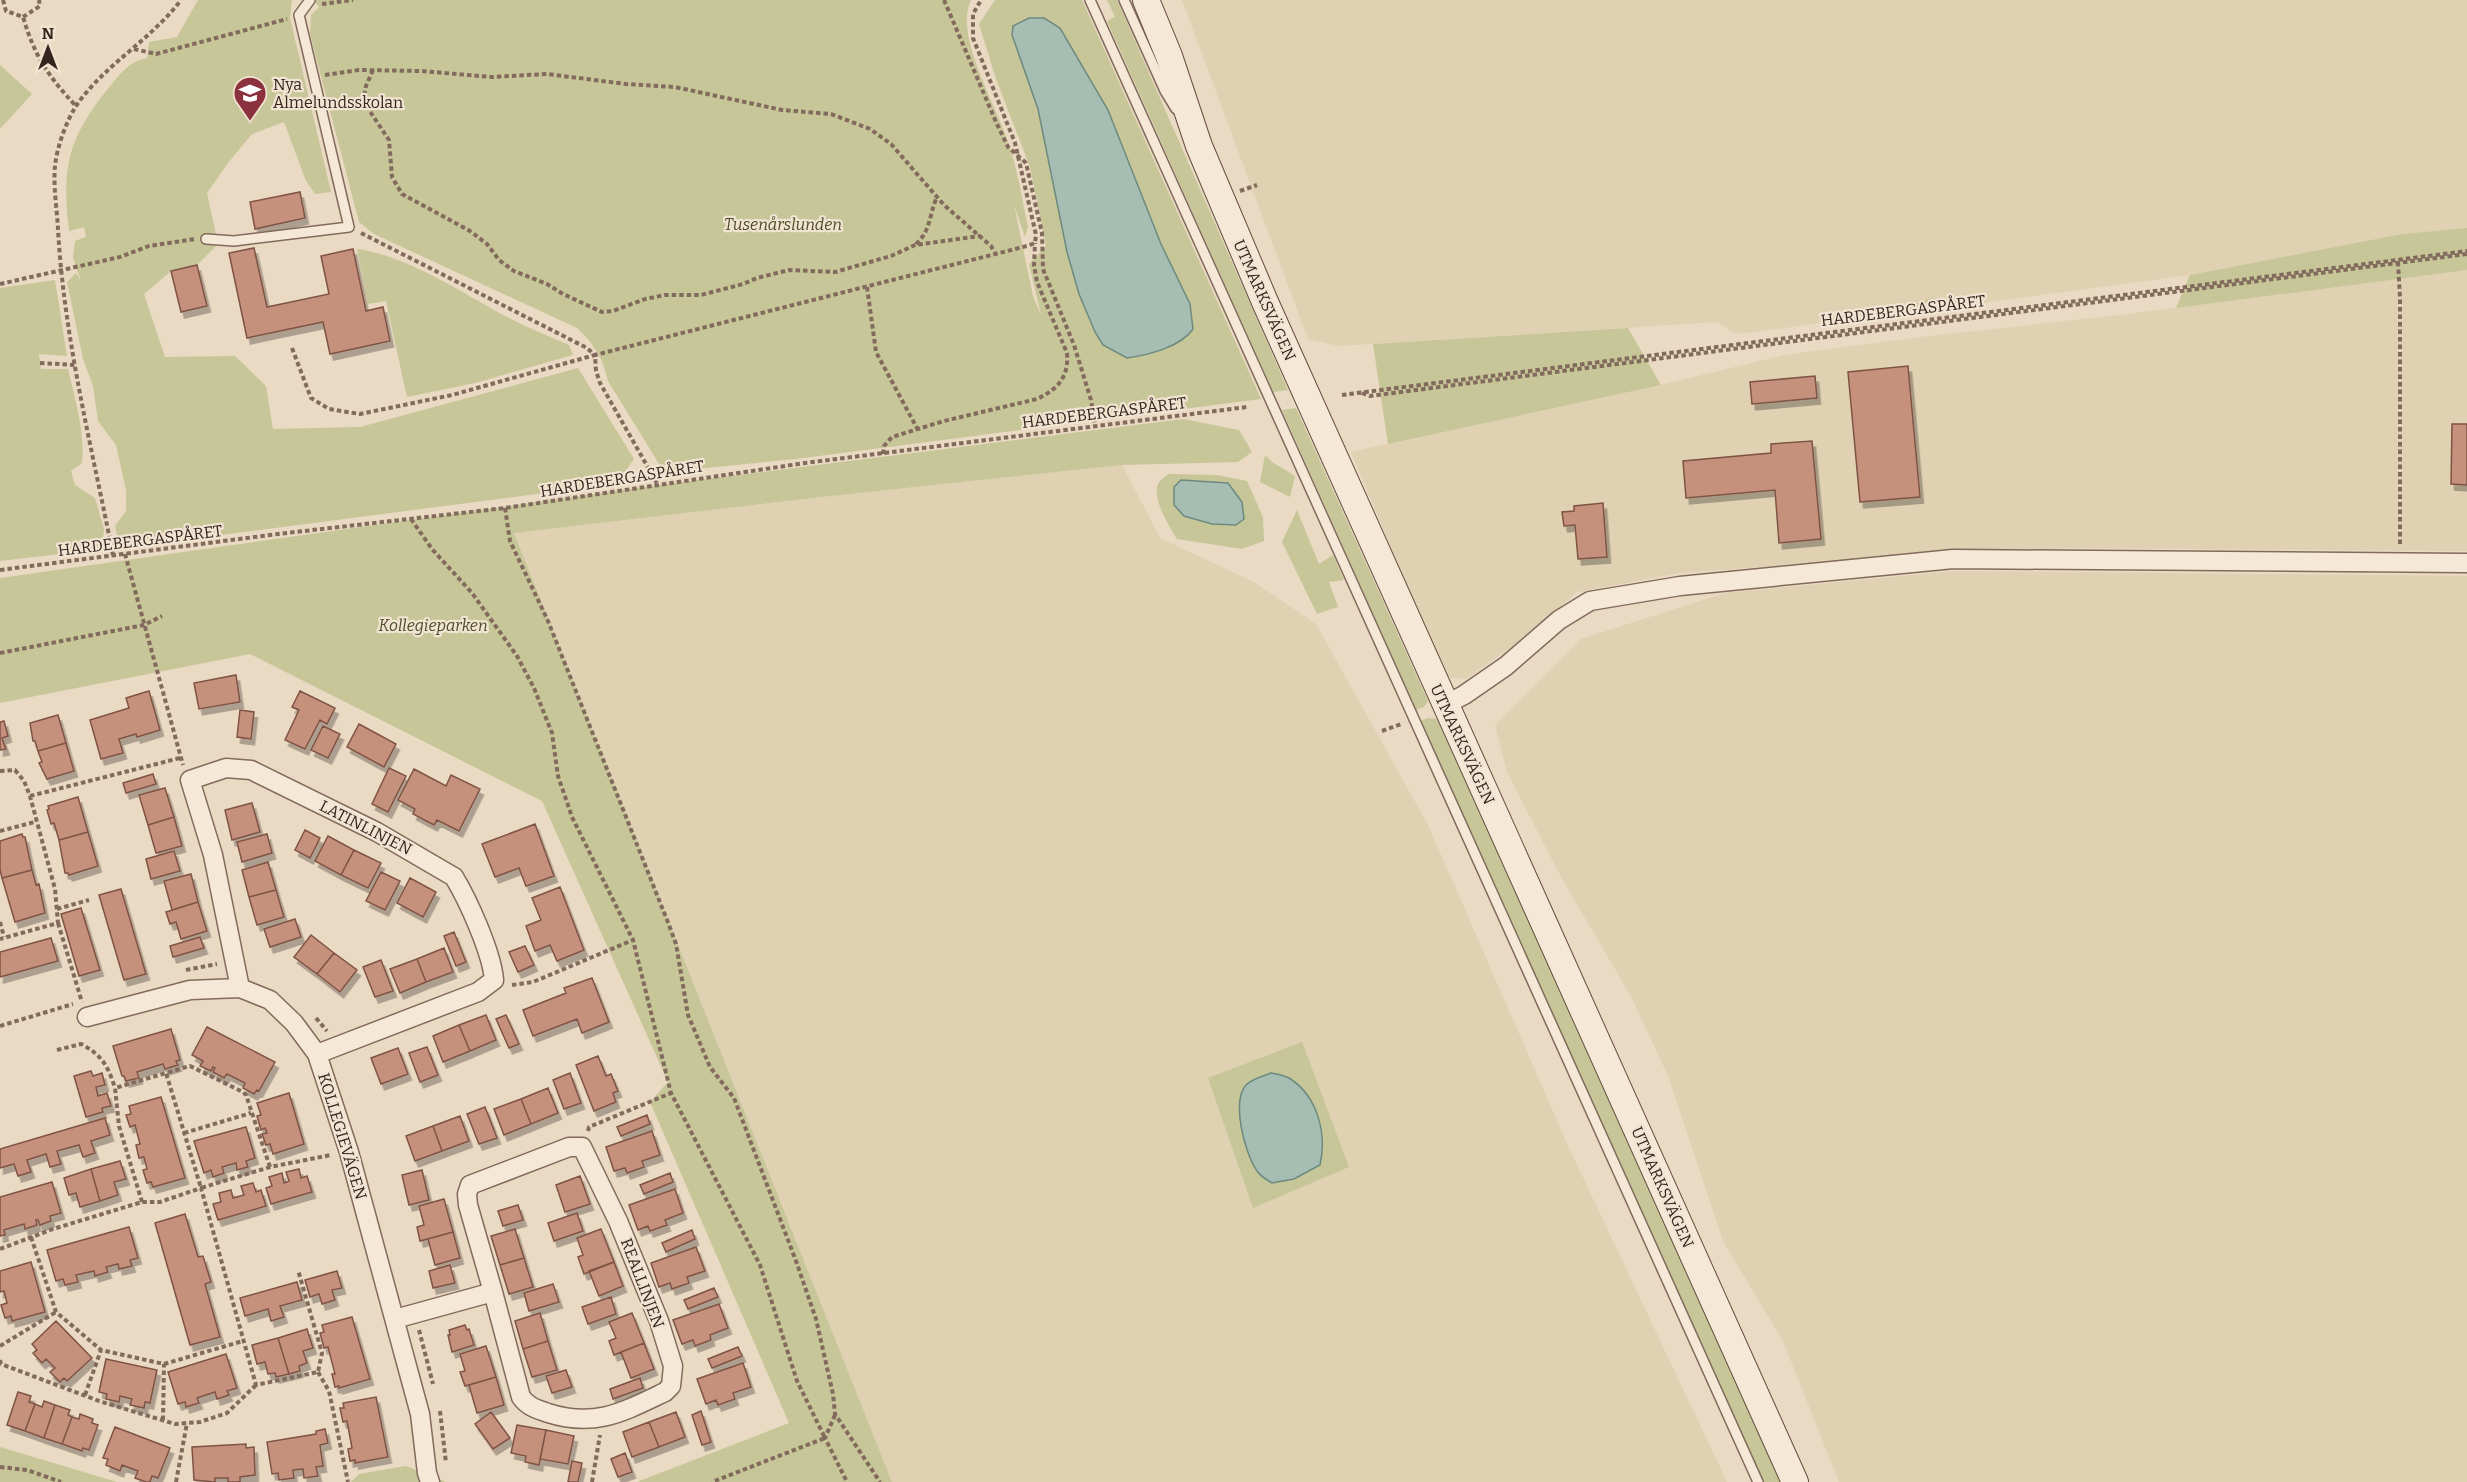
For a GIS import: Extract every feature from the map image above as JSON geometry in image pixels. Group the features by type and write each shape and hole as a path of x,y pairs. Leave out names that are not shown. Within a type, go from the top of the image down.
{"main road":[{"name":"UTMARKSVÄGEN","path":"1146,0 1169,56 1199,146 1265,302 1796,1482"}],"street":[{"path":"1445,705 1464,695 1506,666 1559,620 1590,601 1680,586 1953,559 2467,562"},
{"name":"LATINLINJEN","path":"190,780 226,768 250,770 377,832 443,868 454,877 461,889 489,956 494,980"},
{"path":"190,780 213,855 240,988"},
{"path":"317,1054 478,992 494,980"},
{"name":"KOLLEGIEVÄGEN","path":"85,1009 190,990 240,988 270,1000 294,1023 317,1054 350,1152 420,1414 426,1479"},
{"name":"REALLINJEN","path":"569,1147 582,1147 618,1221 658,1321 673,1366 671,1386 665,1392 603,1419 579,1420 530,1407 521,1397 493,1292 468,1205 467,1194 470,1185 569,1147"},
{"path":"395,1319 493,1292"}],"lane":[{"path":"1090,0 1758,1482"},
{"path":"1124,0 1165,91 1199,146"},
{"path":"206,239 234,241 349,227 299,15 309,1"}],"path":[{"path":"3,0 6,11 23,17"},
{"path":"23,17 40,6 39,0"},
{"path":"113,555 75,365 61,271 55,165 65,129 76,106 102,77 134,49 181,0"},
{"path":"309,1 330,4 353,0"},
{"path":"944,0 1008,147 1026,163 1042,233 1043,269 1074,345 1091,400 1095,425"},
{"path":"883,454 884,446 892,437 944,421 1037,399 1060,383 1068,365 1067,353 1037,282 1034,265 1036,235 1020,157 974,38 974,14 981,0"},
{"path":"134,49 156,54 299,15"},
{"path":"23,17 32,47 53,82 76,106"},
{"path":"373,70 364,97 369,110 389,140 392,177 402,194 470,231 487,244 499,260 514,271 547,284 562,294 602,312 613,311 645,299 665,295 701,295 789,270 835,272 891,256 915,245 980,236"},
{"path":"313,79 336,72 373,70 430,71 492,77 547,74 626,84 675,87 782,110 831,114 870,129 891,144 937,197 991,246 996,255"},
{"path":"915,245 925,236 931,210 937,197"},
{"path":"349,227 587,348 595,355 600,384 658,485"},
{"path":"0,284 120,257 149,246 178,240 206,239"},
{"path":"292,348 311,398 329,409 360,414 452,395 595,355 996,255 1035,243"},
{"name":"HARDEBERGASPÅRET","path":"1342,395 2467,252"},
{"path":"2398,261 2400,298 2399,561"},
{"path":"867,287 876,352 918,430"},
{"path":"40,363 75,365"},
{"name":"HARDEBERGASPÅRET","path":"0,570 505,508 805,463 1247,407"},
{"path":"505,508 510,541 548,621 676,944 688,1015 710,1067 734,1098 773,1195 816,1318 833,1394 835,1414 880,1482"},
{"path":"411,519 432,549 471,593 517,657 528,678 552,733 558,776 572,817 633,940 671,1093 760,1265 797,1381 847,1482"},
{"path":"125,554 180,759 190,780"},
{"path":"0,653 144,625 162,616"},
{"path":"30,796 180,759"},
{"path":"0,771 15,770 24,781 30,796 56,889 58,923 85,1009 0,1026"},
{"path":"0,831 36,822"},
{"path":"57,909 89,900"},
{"path":"0,922 2,938 58,923"},
{"path":"494,980 512,985 533,982 633,940"},
{"path":"179,972 208,964 235,966"},
{"path":"312,1015 325,1028 335,1047"},
{"path":"57,1050 81,1044 99,1055 109,1068 115,1088 119,1126 142,1202"},
{"path":"115,1088 185,1066 195,1068 239,1089 246,1095 270,1167"},
{"path":"166,1073 256,1385"},
{"path":"582,1147 590,1127 671,1093"},
{"path":"184,1132 251,1113"},
{"path":"0,1249 142,1202 160,1202 270,1167 350,1152"},
{"path":"31,1237 56,1312 101,1350 164,1364 243,1341"},
{"path":"298,1270 322,1353 318,1372 329,1391 348,1482"},
{"path":"0,1346 56,1312"},
{"path":"415,1314 435,1389"},
{"path":"85,1395 101,1350"},
{"path":"0,1371 1,1362 85,1395 175,1424 200,1422 226,1413 256,1385 318,1372"},
{"path":"163,1420 164,1364"},
{"path":"439,1408 446,1452 446,1472"},
{"path":"712,1482 825,1438 835,1414"},
{"path":"592,1482 603,1419"},
{"path":"176,1482 187,1423"},
{"path":"0,1467 27,1470 61,1482"}],"shaded area":[{"path":"1182,0 2467,0 2467,228 2402,234 2190,275 1983,303 1930,298 1885,315 1736,334 1717,322 1339,346 1308,339"},
{"path":"1029,18 1044,18 1060,28 1108,110 1161,244 1190,304 1193,329 1181,341 1163,349 1127,358 1103,345 1079,294 1067,252 1038,109 1012,35 1013,26"},
{"path":"2467,270 2467,551 2071,548 1932,554 1680,573 1577,592 1527,636 1466,679 1445,677 1351,452 1661,385 1784,355"},
{"path":"1122,465 1160,538 1252,581 1316,624 1428,825 1569,1148 1727,1482 892,1482 514,533"},
{"path":"1181,480 1228,483 1242,502 1244,519 1236,525 1212,524 1184,516 1174,505 1174,487"},
{"path":"1954,571 2467,576 2467,1482 1839,1482 1783,1341 1723,1241 1668,1076 1632,998 1561,877 1507,772 1495,725 1581,639 1725,593"},
{"path":"1271,1073 1289,1078 1307,1095 1318,1117 1322,1141 1320,1165 1294,1179 1272,1183 1260,1175 1252,1163 1244,1141 1240,1115 1242,1093 1246,1085 1254,1079"}],"green space":[{"path":"198,0 292,0 290,18 331,192 315,194 306,181 284,122 252,134 207,193 218,244 197,265 171,271 144,294 165,357 235,356 266,386 273,429 360,427 578,368 634,459 626,470 630,482 120,548 115,526 126,511 126,490 116,445 98,421 93,386 83,359 67,282 76,273 81,281 73,258 75,241 86,237 84,227 69,231 66,188 68,169 77,136 97,103 127,68 136,61 147,58 149,42 177,37"},
{"name":"Tusenårslunden","path":"316,0 971,0 967,15 972,52 1015,165 1028,227 1025,237 1014,205 1033,296 1041,315 1029,264 1046,246 1030,167 996,79 979,24 995,0 1082,0 1261,399 796,459 664,472 608,381 597,352 577,328 374,234 359,222 310,34 311,15 319,7"},
{"path":"1107,0 1117,0 1288,390 1273,392 1107,21 1115,17"},
{"path":"0,65 32,94 0,129"},
{"path":"2467,228 2467,270 2176,308 2190,275 2402,234"},
{"path":"357,249 396,259 415,267 516,322 569,345 573,355 475,383 407,397 386,301 368,304"},
{"path":"55,280 67,356 39,354 41,369 68,369 79,416 83,451 82,463 71,471 75,485 95,498 104,529 102,549 0,561 0,288"},
{"path":"1930,298 1983,303 1885,315"},
{"path":"1628,328 1661,385 1388,444 1373,344"},
{"path":"1296,408 1428,701 1424,707 1416,710 1282,410"},
{"name":"Kollegieparken","path":"1183,419 1239,430 1252,452 1238,462 1122,465 514,533 892,1482 637,1482 789,1423 650,1102 668,1082 542,801 250,654 0,703 0,578 658,485"},
{"path":"1265,455 1295,476 1290,497 1260,482"},
{"path":"1168,474 1217,475 1247,481 1263,517 1264,541 1242,549 1177,539 1162,512 1157,497 1158,484"},
{"path":"1297,510 1319,564 1333,555 1344,580 1329,582 1338,607 1317,614 1282,542"},
{"path":"1428,718 1437,719 1781,1482 1764,1482 1420,721"},
{"path":"1302,1042 1349,1167 1253,1208 1208,1078"},
{"path":"0,1447 117,1482 0,1482"},
{"path":"406,1466 446,1482 351,1482 359,1474"}],"building":[{"path":"300,192 305,218 255,229 250,202"},
{"path":"254,248 267,307 329,294 321,256 353,249 366,311 383,307 390,341 330,354 323,322 247,338 229,253"},
{"path":"197,265 207,306 181,312 171,271"},
{"path":"1908,366 1920,497 1860,502 1848,372"},
{"path":"1815,376 1817,398 1752,404 1750,382"},
{"path":"2452,424 2467,424 2467,485 2451,484"},
{"path":"1812,441 1821,539 1779,543 1775,490 1686,498 1683,461 1771,453 1771,444"},
{"path":"1603,503 1607,557 1578,559 1575,525 1564,526 1562,512 1574,511 1574,506"},
{"path":"236,675 240,702 199,709 194,683"},
{"path":"149,691 160,730 137,737 136,734 119,739 123,753 101,759 90,720 129,708 126,698"},
{"path":"300,691 335,708 327,724 320,720 305,749 285,740 299,710 292,707"},
{"path":"240,710 254,712 251,739 237,737"},
{"path":"58,715 66,743 38,751 33,741 30,723"},
{"path":"4,721 8,736 2,738 6,749 0,750 0,722"},
{"path":"359,724 396,744 384,767 347,747"},
{"path":"323,726 340,734 328,758 311,750"},
{"path":"66,743 74,771 47,779 39,763 42,762 38,751"},
{"path":"389,768 406,776 388,812 372,804"},
{"path":"414,769 446,786 451,775 480,789 459,831 437,820 434,825 413,814 415,809 398,800"},
{"path":"153,774 156,784 126,793 123,783"},
{"path":"165,788 174,817 148,825 139,795"},
{"path":"78,797 88,832 59,840 54,823 51,824 48,806"},
{"path":"252,803 260,832 232,840 225,810"},
{"path":"174,817 182,846 156,853 148,825"},
{"path":"535,824 554,876 526,886 519,868 495,877 482,844"},
{"path":"305,830 320,838 310,858 295,850"},
{"path":"88,832 98,866 69,875 65,873 59,840"},
{"path":"22,834 25,837 32,870 2,878 0,841"},
{"path":"267,834 272,853 242,862 237,842"},
{"path":"328,836 354,850 341,875 315,861"},
{"path":"354,850 381,863 368,888 341,875"},
{"path":"174,851 180,871 151,879 146,859"},
{"path":"268,862 276,890 249,897 242,870"},
{"path":"32,870 36,885 39,884 45,913 15,922 2,878"},
{"path":"381,872 400,881 385,910 366,901"},
{"path":"191,874 198,902 172,910 164,881"},
{"path":"410,878 436,892 423,917 397,903"},
{"path":"560,887 584,950 557,961 550,945 535,951 526,926 541,920 532,898"},
{"path":"121,889 146,974 124,980 99,895"},
{"path":"276,890 284,917 257,925 249,897"},
{"path":"198,902 207,931 181,939 176,922 170,924 166,912"},
{"path":"81,908 100,970 79,976 61,914"},
{"path":"295,919 301,937 270,947 264,929"},
{"path":"454,932 466,962 456,966 444,936"},
{"path":"311,935 334,953 317,974 294,957"},
{"path":"200,937 204,948 173,957 170,946"},
{"path":"51,938 58,961 0,977 0,952"},
{"path":"525,946 534,965 518,972 509,952"},
{"path":"444,948 453,972 426,982 417,959"},
{"path":"334,953 357,970 340,992 317,974"},
{"path":"417,959 426,982 400,993 390,969"},
{"path":"381,960 393,991 375,997 363,967"},
{"path":"592,978 609,1022 582,1033 577,1019 533,1036 523,1010 566,993 564,988"},
{"path":"486,1015 496,1040 470,1051 459,1025"},
{"path":"506,1015 519,1044 509,1048 496,1019"},
{"path":"459,1025 470,1051 443,1062 433,1036"},
{"path":"207,1027 275,1062 259,1091 257,1090 254,1094 243,1088 245,1083 227,1074 224,1078 213,1072 215,1068 213,1067 211,1071 200,1066 203,1061 192,1055"},
{"path":"171,1029 180,1060 176,1061 178,1065 165,1069 163,1064 137,1072 139,1078 126,1081 122,1076 113,1046"},
{"path":"427,1047 438,1075 420,1082 409,1053"},
{"path":"398,1048 408,1074 381,1084 371,1058"},
{"path":"598,1056 606,1076 611,1074 618,1091 613,1093 616,1102 594,1111 576,1065"},
{"path":"91,1071 93,1076 102,1073 105,1085 96,1087 98,1096 107,1093 111,1106 102,1108 103,1112 86,1117 74,1076"},
{"path":"570,1073 581,1103 564,1109 553,1080"},
{"path":"548,1088 558,1113 531,1124 521,1099"},
{"path":"289,1093 304,1144 273,1154 270,1144 266,1145 262,1134 267,1133 265,1128 261,1130 257,1116 261,1115 257,1103"},
{"path":"161,1097 185,1178 153,1187 151,1182 147,1183 143,1170 147,1169 144,1157 139,1158 136,1145 140,1144 135,1125 130,1127 126,1115 131,1114 129,1106"},
{"path":"521,1099 531,1124 504,1135 494,1109"},
{"path":"485,1107 497,1138 479,1144 467,1114"},
{"path":"647,1115 650,1124 621,1136 617,1127"},
{"path":"460,1116 469,1141 442,1151 433,1126"},
{"path":"105,1118 110,1135 91,1141 95,1153 83,1157 79,1145 57,1151 61,1164 50,1167 46,1154 27,1160 31,1172 18,1176 14,1164 0,1168 0,1149"},
{"path":"433,1126 442,1151 415,1161 406,1136"},
{"path":"246,1127 255,1158 246,1161 248,1167 237,1170 236,1163 222,1167 224,1173 213,1177 211,1170 204,1173 194,1141"},
{"path":"652,1131 660,1155 642,1161 644,1167 627,1173 625,1168 614,1171 606,1147"},
{"path":"120,1161 126,1179 114,1182 118,1195 100,1201 91,1169"},
{"path":"91,1169 100,1201 80,1207 76,1193 69,1195 64,1178"},
{"path":"299,1169 301,1178 307,1176 312,1192 271,1204 266,1188 272,1186 269,1177 282,1173 284,1183 289,1181 286,1172"},
{"path":"422,1170 429,1200 409,1205 402,1175"},
{"path":"670,1173 673,1182 644,1194 640,1185"},
{"path":"580,1176 590,1204 565,1212 556,1185"},
{"path":"52,1182 61,1213 50,1216 51,1221 40,1225 36,1220 37,1225 25,1229 24,1224 4,1230 5,1235 0,1236 0,1197"},
{"path":"253,1183 256,1192 261,1190 266,1206 218,1220 213,1204 221,1202 219,1193 231,1190 233,1198 244,1195 241,1186"},
{"path":"675,1189 683,1213 665,1220 667,1225 650,1231 648,1226 638,1230 629,1205"},
{"path":"444,1199 453,1232 420,1241 417,1227 424,1225 419,1206"},
{"path":"518,1205 523,1220 503,1226 498,1211"},
{"path":"577,1213 583,1231 554,1241 548,1223"},
{"path":"185,1214 198,1257 203,1256 211,1282 205,1284 220,1337 190,1345 155,1223"},
{"path":"129,1227 138,1258 130,1260 132,1266 119,1269 118,1264 106,1267 108,1272 95,1276 94,1271 76,1275 78,1282 65,1285 63,1279 56,1281 47,1250"},
{"path":"515,1229 524,1258 500,1265 491,1236"},
{"path":"601,1229 614,1262 584,1274 578,1257 583,1255 577,1238"},
{"path":"692,1230 695,1239 666,1252 662,1243"},
{"path":"453,1232 460,1258 435,1265 428,1239"},
{"path":"696,1247 705,1271 687,1277 689,1283 672,1289 670,1283 659,1287 651,1263"},
{"path":"524,1258 533,1287 509,1294 500,1265"},
{"path":"31,1262 45,1312 12,1321 11,1316 5,1318 1,1305 7,1303 4,1291 0,1292 0,1271"},
{"path":"614,1262 623,1286 599,1296 589,1271"},
{"path":"450,1265 455,1283 433,1288 429,1271"},
{"path":"337,1271 342,1288 332,1290 335,1300 322,1304 319,1294 310,1297 305,1280"},
{"path":"297,1282 302,1300 280,1306 284,1317 271,1321 268,1309 245,1316 240,1298"},
{"path":"553,1284 559,1302 529,1311 524,1293"},
{"path":"714,1288 718,1297 688,1309 684,1300"},
{"path":"611,1297 616,1314 588,1324 582,1307"},
{"path":"719,1304 728,1328 710,1335 711,1340 695,1346 693,1340 682,1344 673,1320"},
{"path":"540,1313 548,1341 523,1349 515,1321"},
{"path":"632,1313 644,1343 614,1355 609,1341 616,1338 609,1322"},
{"path":"352,1317 370,1379 339,1388 339,1386 335,1387 332,1374 335,1374 328,1347 324,1348 320,1333 324,1332 322,1325"},
{"path":"56,1321 92,1358 67,1381 64,1378 60,1382 50,1372 55,1368 46,1359 42,1363 33,1353 37,1350 32,1344"},
{"path":"465,1325 467,1330 469,1329 474,1345 452,1352 449,1330"},
{"path":"307,1329 313,1348 303,1351 307,1363 299,1366 300,1371 289,1374 278,1338"},
{"path":"278,1338 289,1374 276,1377 275,1373 268,1374 265,1362 257,1364 252,1345"},
{"path":"548,1341 557,1370 532,1377 523,1349"},
{"path":"644,1343 654,1369 631,1378 621,1352"},
{"path":"486,1346 496,1377 465,1386 460,1372 465,1371 460,1354"},
{"path":"738,1347 742,1356 712,1368 708,1359"},
{"path":"226,1354 237,1388 227,1391 229,1395 217,1399 215,1392 197,1398 199,1403 186,1407 185,1402 178,1404 168,1372"},
{"path":"106,1359 157,1370 150,1403 145,1402 144,1408 130,1405 132,1399 120,1396 119,1402 106,1399 107,1394 99,1392"},
{"path":"743,1363 751,1387 733,1393 735,1399 718,1405 716,1400 706,1404 697,1379"},
{"path":"566,1370 572,1387 552,1393 546,1376"},
{"path":"496,1377 504,1405 477,1413 469,1385"},
{"path":"640,1378 643,1388 613,1399 610,1389"},
{"path":"18,1392 31,1396 29,1402 35,1404 25,1431 7,1425"},
{"path":"376,1397 388,1457 355,1463 355,1460 350,1461 348,1449 352,1448 347,1421 343,1422 340,1408 344,1408 343,1403"},
{"path":"44,1401 55,1405 44,1438 25,1431 35,1404 42,1407"},
{"path":"55,1405 70,1410 68,1415 72,1417 62,1444 44,1438"},
{"path":"701,1411 711,1442 702,1445 692,1415"},
{"path":"491,1412 510,1438 493,1449 475,1424"},
{"path":"676,1412 685,1437 659,1447 649,1422"},
{"path":"80,1414 93,1419 92,1423 98,1425 89,1450 83,1448 82,1451 62,1444 72,1417 79,1419"},
{"path":"649,1422 659,1447 632,1457 623,1432"},
{"path":"517,1425 546,1430 539,1465 525,1462 526,1456 511,1453"},
{"path":"115,1427 170,1448 158,1478 152,1476 150,1482 146,1482 135,1478 138,1471 122,1465 120,1471 106,1465 108,1459 103,1458"},
{"path":"325,1429 328,1443 320,1445 323,1466 316,1467 318,1476 304,1478 303,1469 293,1470 294,1478 279,1480 278,1473 272,1474 267,1442 316,1434 316,1431"},
{"path":"546,1430 574,1436 568,1464 540,1459"},
{"path":"246,1444 246,1448 254,1447 255,1475 240,1477 240,1482 228,1482 228,1478 215,1478 215,1482 194,1480 192,1447"},
{"path":"625,1453 632,1472 618,1477 611,1459"},
{"path":"572,1461 582,1463 578,1482 568,1482"}],"place":[{"name":"Nya Almelundsskolan","path":"250,122"}]}
